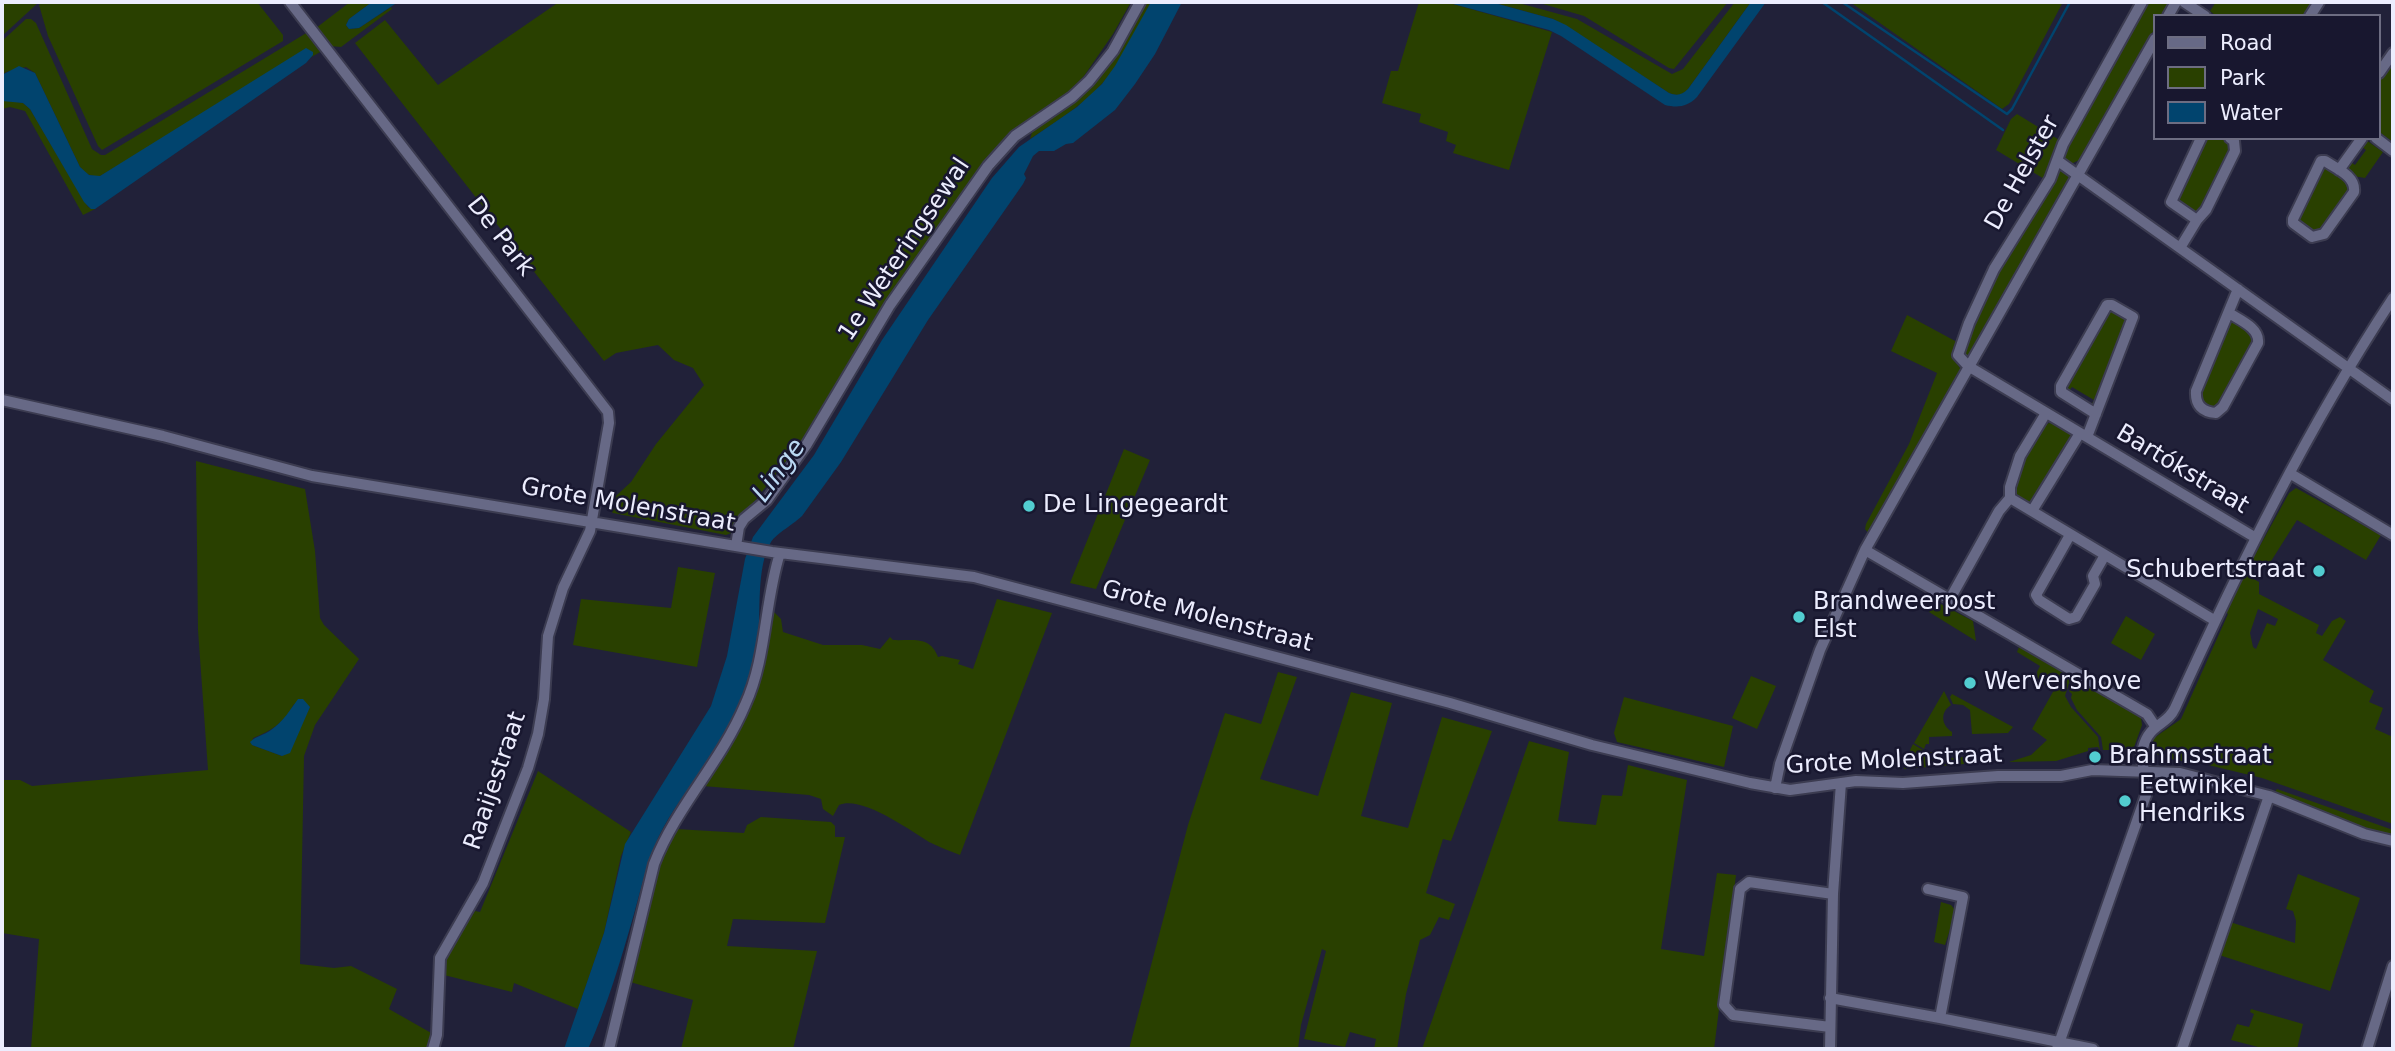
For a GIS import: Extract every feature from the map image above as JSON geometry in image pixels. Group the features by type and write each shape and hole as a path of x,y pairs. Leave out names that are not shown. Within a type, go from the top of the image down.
{"street":[{"name":"De Park","path":"289,2 608,412 609,423 592,521"},
{"name":"1e Weteringsewal","path":"741,547 739,527 744,519 767,500 807,444 891,305 988,166 1015,136 1072,97 1089,81 1113,51 1140,2"},
{"name":"De Helster","path":"1968,366 1958,355 1959,346 1976,305 1994,269 2050,179 2063,144 2142,2"},
{"path":"2184,2 2203,14 2208,2"},
{"name":"De Helster","path":"1774,788 1819,650 1866,550 2154,41"},
{"path":"2381,70 2393,53"},
{"path":"2197,220 2171,202 2200,140"},
{"path":"2180,248 2206,210 2235,152 2233,140"},
{"path":"2339,170 2360,140"},
{"path":"2058,161 2393,400"},
{"path":"2325,161 2339,170 2352,180 2354,192 2324,234 2312,237 2293,223 2293,219 2318,164 2325,161"},
{"path":"2229,313 2256,331 2258,343 2223,407 2216,413 2209,412 2195,401 2196,391 2238,289"},
{"path":"2058,1046 2146,795 2148,786 2143,748 2150,731 2171,717 2214,620 2256,538 2349,368 2393,298"},
{"name":"Bartókstraat","path":"2084,435 2096,414 2133,317 2112,305 2107,306 2060,389 2096,414"},
{"name":"Bartókstraat","path":"1968,366 2256,538"},
{"name":"Grote Molenstraat","path":"2,400 163,436 312,476 741,547 974,577 1450,703 1592,745 1774,788 1790,790 1856,781 1903,783 1998,776 2061,776 2092,770 2180,774 2269,796 2364,834 2393,841"},
{"path":"1950,599 1999,511 2010,498 2010,487 2020,456 2046,413"},
{"path":"2032,511 2084,435"},
{"path":"2291,474 2393,535"},
{"path":"2010,498 2214,620"},
{"name":"Raaijestraat","path":"433,1049 437,1035 440,958 482,883 527,768 538,734 544,699 548,636 552,617 592,521"},
{"path":"2070,535 2036,595 2039,600 2069,619 2076,617 2095,584 2093,576 2105,555"},
{"path":"1866,550 2147,714 2155,726"},
{"path":"609,1049 654,864 663,841 724,744 744,709 757,678 776,552"},
{"path":"1830,1049 1833,894 1841,783"},
{"path":"2182,1049 2269,796"},
{"path":"1830,1027 1733,1015 1724,1005 1740,889 1749,882 1833,894"},
{"path":"1928,889 1964,897 1940,1018"},
{"path":"2367,1049 2389,995 2393,967"},
{"path":"1830,998 1940,1018 2058,1046 2093,1049"}],"green space":[{"path":"2,2 39,2 2,36"},
{"path":"42,2 257,2 283,35 283,41 102,150 48,36 39,5"},
{"path":"350,2 372,2 349,19 346,25 349,29 359,28 391,7 392,9 341,47 330,46 316,28"},
{"path":"559,2 1131,2 1084,76 1065,96 995,148 811,430 738,522 734,532 726,535 613,513 605,506 631,482 656,444 704,385 693,368 674,360 658,345 616,353 604,361 355,43 385,20 438,85"},
{"path":"1144,2 1151,2 1108,77 1084,101 1030,139 1033,129 1076,99"},
{"path":"1419,2 1446,2 1552,32 1509,170 1453,153 1456,145 1446,141 1448,132 1419,122 1421,114 1382,103 1391,71 1398,71"},
{"path":"1491,2 1515,2 1577,19 1672,74 1683,69 1735,2 1751,2 1688,89 1677,95 1669,93 1553,19"},
{"path":"1536,2 1728,2 1674,69 1584,16"},
{"path":"1850,2 2063,2 2009,104 2002,109"},
{"path":"2145,2 2170,2 2163,14 2154,14 2154,30 2081,159 2071,164 2062,157"},
{"path":"2216,2 2314,2 2306,14 2214,14 2210,11"},
{"path":"26,19 36,23 92,149 101,155 308,32 322,51 100,176 94,176 80,167 35,73 26,67 2,75 2,41"},
{"path":"2393,61 2393,142 2381,133 2381,77"},
{"path":"2,101 23,103 30,109 88,207 95,209 83,215 25,111 10,107 2,109"},
{"path":"2017,114 2061,141 2046,180 1996,150 2011,119"},
{"path":"2205,140 2227,140 2232,146 2200,212 2181,202 2178,195"},
{"path":"2366,140 2383,152 2365,178 2353,176 2346,170 2349,161 2355,165 2366,150 2361,146"},
{"path":"2325,165 2352,186 2322,230 2314,231 2304,226 2297,216 2320,168"},
{"path":"2059,169 2067,173 2067,184 1969,357 1963,356 1963,347 1993,277"},
{"path":"2112,310 2125,315 2129,321 2095,405 2091,405 2094,400 2072,387 2068,392 2065,386 2108,312"},
{"path":"1907,315 1957,342 1955,359 1961,370 1869,534 1865,529 1866,524 1909,444 1937,373 1891,351"},
{"path":"2230,321 2235,321 2255,337 2221,402 2210,408 2200,402 2200,391"},
{"path":"2049,423 2072,434 2031,506 2013,491 2031,444"},
{"path":"1124,449 1150,460 1096,589 1070,583"},
{"path":"196,461 305,489 315,551 320,618 359,659 315,725 304,756 300,964 334,968 351,966 397,989 389,1009 433,1034 430,1049 31,1049 39,939 2,933 2,780 20,780 32,786 208,770 198,630","holes":["294,704 310,707 282,756 252,745 253,738 277,725"]},
{"path":"2296,488 2381,535 2366,560 2297,520 2268,566 2260,567 2251,562 2289,493"},
{"path":"678,567 715,573 697,667 573,645 581,599 671,608"},
{"path":"2245,574 2259,582 2259,594 2319,625 2316,633 2322,636 2332,621 2340,617 2346,621 2323,660 2374,691 2369,702 2383,708 2375,729 2393,737 2393,824 2262,778 2175,760 2150,752 2154,738 2181,719 2228,614 2226,612","holes":["2258,609 2278,619 2275,626 2267,623 2256,649 2253,647 2250,633"]},
{"path":"997,599 1052,613 960,855 929,842 885,815 860,805 839,805 833,816 823,809 821,799 809,795 703,786 744,721 753,699 773,611 781,619 783,632 823,645 862,645 880,649 890,637 893,640 920,641 930,645 938,657 960,660 958,664 973,669"},
{"path":"1935,601 1973,621 1976,641 1929,612"},
{"path":"2126,616 2155,634 2141,660 2111,643"},
{"path":"2019,647 2071,677 2065,696 2071,707 2098,737 2100,751 2098,747 2088,748 2088,751 2056,761 2009,762 2031,755 2047,740 2032,729 2054,690 2038,681 2037,672 2040,666 2017,652"},
{"path":"1278,672 1297,677 1260,779 1318,796 1351,692 1392,703 1361,816 1408,828 1442,717 1492,731 1451,841 1443,839 1426,893 1455,904 1449,920 1439,917 1430,935 1420,940 1406,994 1397,1049 1374,1049 1376,1039 1350,1032 1345,1047 1304,1039 1326,951 1322,949 1301,1025 1298,1049 1129,1049 1188,825 1225,713 1261,724"},
{"path":"1751,676 1776,686 1757,729 1732,718"},
{"path":"2074,679 2141,718 2142,725 2133,750 2103,750 2101,737 2077,710 2071,698 2069,691"},
{"path":"1944,691 1951,705 1943,718 1952,736 1929,737 1929,744 1926,744 1924,749 1914,743"},
{"path":"1952,694 2013,727 2008,733 1972,734 1970,710 1963,705 1953,704 1950,697"},
{"path":"1624,697 1733,726 1724,767 1617,742 1614,733"},
{"path":"1529,741 1569,752 1558,821 1596,825 1602,795 1622,796 1628,765 1687,780 1661,949 1704,956 1717,873 1736,875 1714,1049 1422,1049"},
{"path":"1913,744 1926,752 1932,752 1932,759 1964,757 1964,764 1904,769 1904,762"},
{"path":"538,771 631,832 621,856 604,933 578,1009 514,983 512,992 444,975 444,960 475,911 480,912"},
{"path":"2277,789 2393,830 2393,835 2365,829 2274,793"},
{"path":"761,817 831,822 835,826 835,837 845,837 825,923 733,919 727,946 817,951 793,1049 681,1049 693,1000 630,982 659,863 676,829 744,833 747,825"},
{"path":"2298,874 2360,898 2330,991 2219,955 2230,922 2295,943 2296,921 2293,911 2286,909"},
{"path":"1941,902 1951,905 1956,911 1945,945 1934,942"},
{"path":"2251,1009 2303,1024 2297,1049 2266,1049 2231,1040 2237,1024 2249,1027 2254,1014 2250,1012"}],"water":[{"path":"372,2 398,2 359,28 349,29 346,25 349,19"},
{"path":"1151,2 1182,2 1155,54 1135,84 1115,110 1073,143 1054,151 1039,151 1033,156 1024,174 1026,178 1023,184 928,320 841,462 802,516 771,542 761,577 757,648 743,698 725,735 658,838 647,866 613,983 588,1049 564,1049 604,933 625,844 711,706 727,656 745,559 753,537 814,455 882,340 992,178 1019,147 1077,107 1102,84"},
{"path":"1446,2 1491,2 1553,19 1669,93 1677,95 1688,89 1751,2 1766,2 1697,97 1686,105 1678,106 1665,105 1549,30"},
{"path":"306,48 313,52 313,55 306,63 95,209 91,209 84,202 30,109 23,103 2,101 2,75 19,66 35,73 80,167 89,175 100,176"},
{"path":"298,699 303,699 310,707 290,753 282,756 252,745 252,740 268,732 286,716"}],"waterway":[{"path":"1822,2 2003,130"},
{"path":"1842,2 2007,114 2070,2"}],"place":[{"name":"De Lingegeardt","path":"1029,506"},
{"name":"Schubertstraat","path":"2319,571"},
{"name":"Brandweerpost Elst","path":"1799,617"},
{"name":"Wervershove","path":"1970,683"},
{"name":"Brahmsstraat","path":"2095,757"},
{"name":"Eetwinkel Hendriks","path":"2125,801"}],"water label":[{"name":"Linge","path":"780,471"}]}
